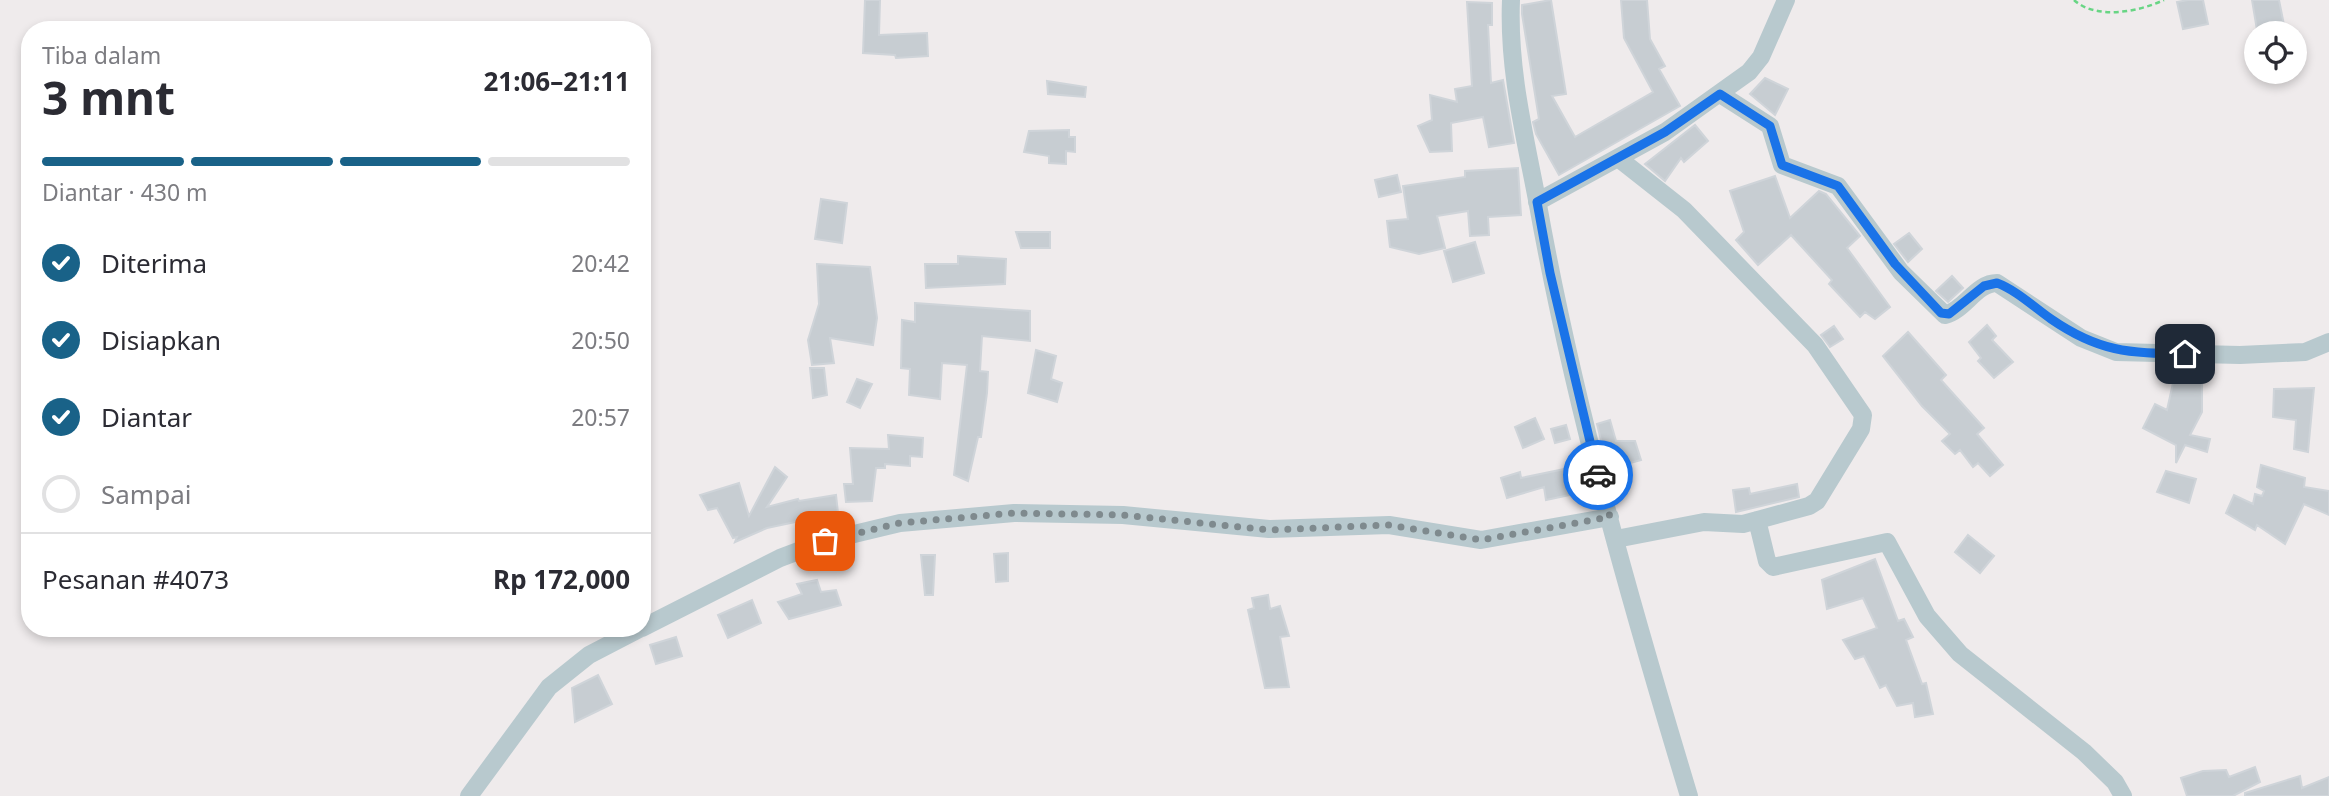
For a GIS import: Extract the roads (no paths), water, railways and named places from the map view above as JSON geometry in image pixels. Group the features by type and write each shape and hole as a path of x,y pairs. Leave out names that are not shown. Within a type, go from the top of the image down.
{"street":[{"path":"1511,0 1513,78 1550,273 1610,517 1689,796"},
{"path":"1537,202 1665,132 1756,66 1786,0"},
{"path":"1720,94 1770,126 1777,157 1787,168 1838,186 1901,272 1945,315 1953,312 1984,286 1997,283 2081,338 2116,352 2279,353 2311,351 2329,342"},
{"path":"1616,539 1704,522 1736,524 1813,504 1861,429 1863,415 1815,345 1694,220 1618,158"},
{"path":"651,623 780,558 825,541 900,523 1014,513 1123,515 1269,530 1389,525 1481,540 1610,517"},
{"path":"1758,520 1767,562 1773,567 1887,542 1927,617 1960,654 2084,752 2115,782 2123,796"},
{"path":"469,796 549,687 589,655 624,637"}]}
